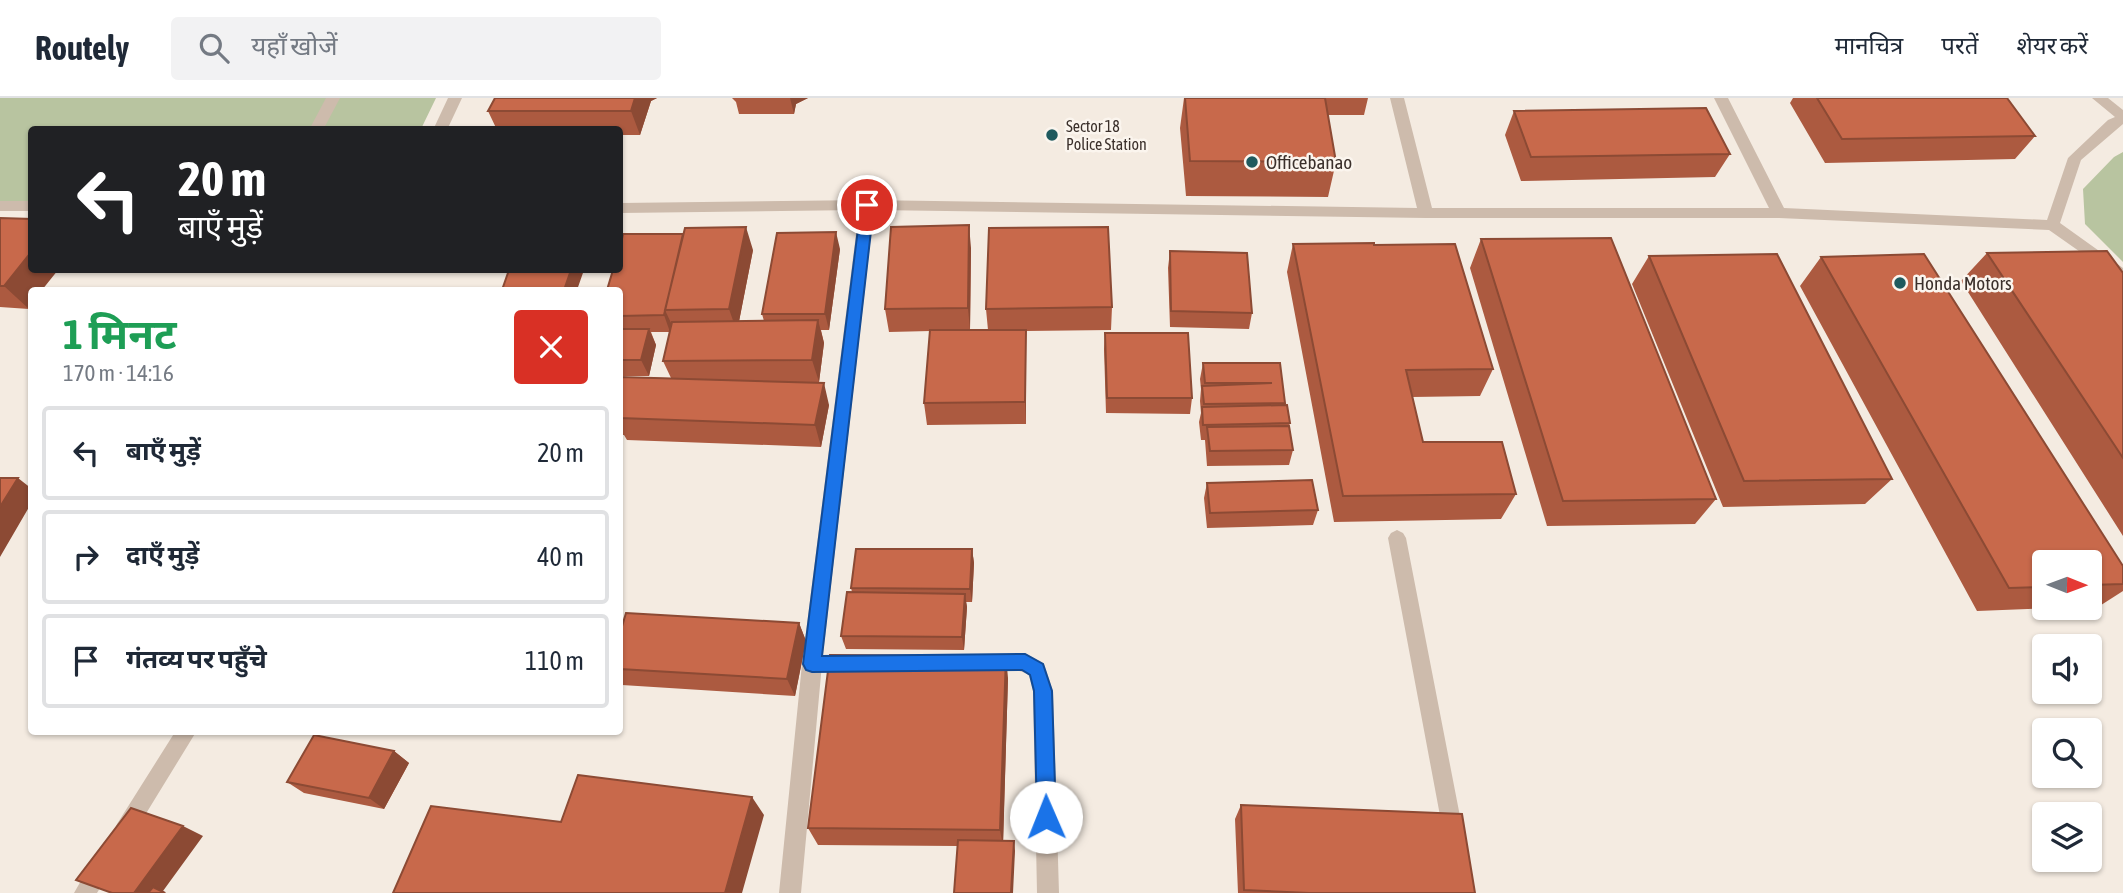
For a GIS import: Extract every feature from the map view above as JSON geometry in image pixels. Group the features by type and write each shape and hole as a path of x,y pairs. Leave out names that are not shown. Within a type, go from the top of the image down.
{"street":[{"path":"318,126 333,98"},
{"path":"442,126 455,98"},
{"path":"1397,98 1426,213"},
{"path":"1721,98 1779,213"},
{"path":"2052,225 2075,158 2113,123 2123,118 2099,98"},
{"path":"790,893 819,664 867,205"},
{"path":"623,208 867,205 1426,213 1779,213 2052,225 2123,276"},
{"path":"0,206 28,206"},
{"path":"1397,538 1457,852"},
{"path":"958,663 1025,662 1037,670 1043,691 1048,893"},
{"path":"85,893 184,735"}],"green space":[{"path":"0,98 436,98 422,126 28,126 28,208 0,208"},
{"path":"2123,152 2123,262 2085,224 2083,189 2114,157"}],"building":[{"path":"495,98 635,98 631,111 488,111"},
{"path":"1185,98 1325,98 1336,162 1190,161"},
{"path":"1817,98 2007,98 2035,136 1842,139"},
{"path":"1706,108 1730,154 1531,157 1514,111"},
{"path":"0,218 28,219 28,256 4,286 0,286"},
{"path":"969,225 968,308 885,309 891,227"},
{"path":"746,227 729,309 665,310 685,228"},
{"path":"1108,227 1112,307 986,309 989,228"},
{"path":"836,232 825,314 762,314 777,233"},
{"path":"623,234 683,234 664,315 623,316 623,287 608,287 612,273 623,273"},
{"path":"1611,238 1716,499 1563,501 1481,239"},
{"path":"1293,244 1455,244 1493,369 1406,370 1423,442 1502,442 1516,494 1343,496"},
{"path":"1170,251 1247,253 1252,313 1171,311"},
{"path":"2107,251 2123,273 2123,458 1987,253"},
{"path":"1777,254 1892,479 1744,481 1649,256"},
{"path":"1924,254 2123,566 2123,584 2102,585 2102,550 2032,550 2032,587 2009,588 1821,257"},
{"path":"508,273 570,273 565,287 503,287"},
{"path":"818,320 812,360 663,361 672,322"},
{"path":"623,329 649,329 641,360 623,360"},
{"path":"930,330 1026,330 1025,402 924,403"},
{"path":"1105,333 1188,333 1192,398 1107,398"},
{"path":"1203,363 1280,363 1285,403 1204,404 1202,386 1272,383 1205,383"},
{"path":"623,377 824,383 815,425 623,418"},
{"path":"1287,405 1290,423 1203,425 1202,407"},
{"path":"1289,426 1293,450 1210,451 1207,427"},
{"path":"0,478 18,478 0,507"},
{"path":"1312,480 1318,510 1210,513 1207,483"},
{"path":"856,549 972,549 970,589 851,588"},
{"path":"847,592 965,594 962,637 841,636"},
{"path":"626,613 799,623 787,679 623,669 623,623"},
{"path":"830,655 1006,656 1000,830 808,828"},
{"path":"314,735 394,751 369,798 287,782"},
{"path":"578,775 752,797 725,893 393,893 431,806 561,822"},
{"path":"1241,805 1462,814 1475,893 1309,893 1244,890"},
{"path":"131,808 183,826 134,893 112,893 76,880"},
{"path":"958,840 1014,841 1011,893 954,893"},
{"path":"153,887 165,893 148,893"}],"place":[{"name":"Sector 18 Police Station","path":"1052,135"},
{"name":"Officebanao","path":"1252,162"},
{"name":"Honda Motors","path":"1900,283"}],"route":[{"path":"867,205 812,664 1025,662 1037,670 1043,691 1046,817"}]}
